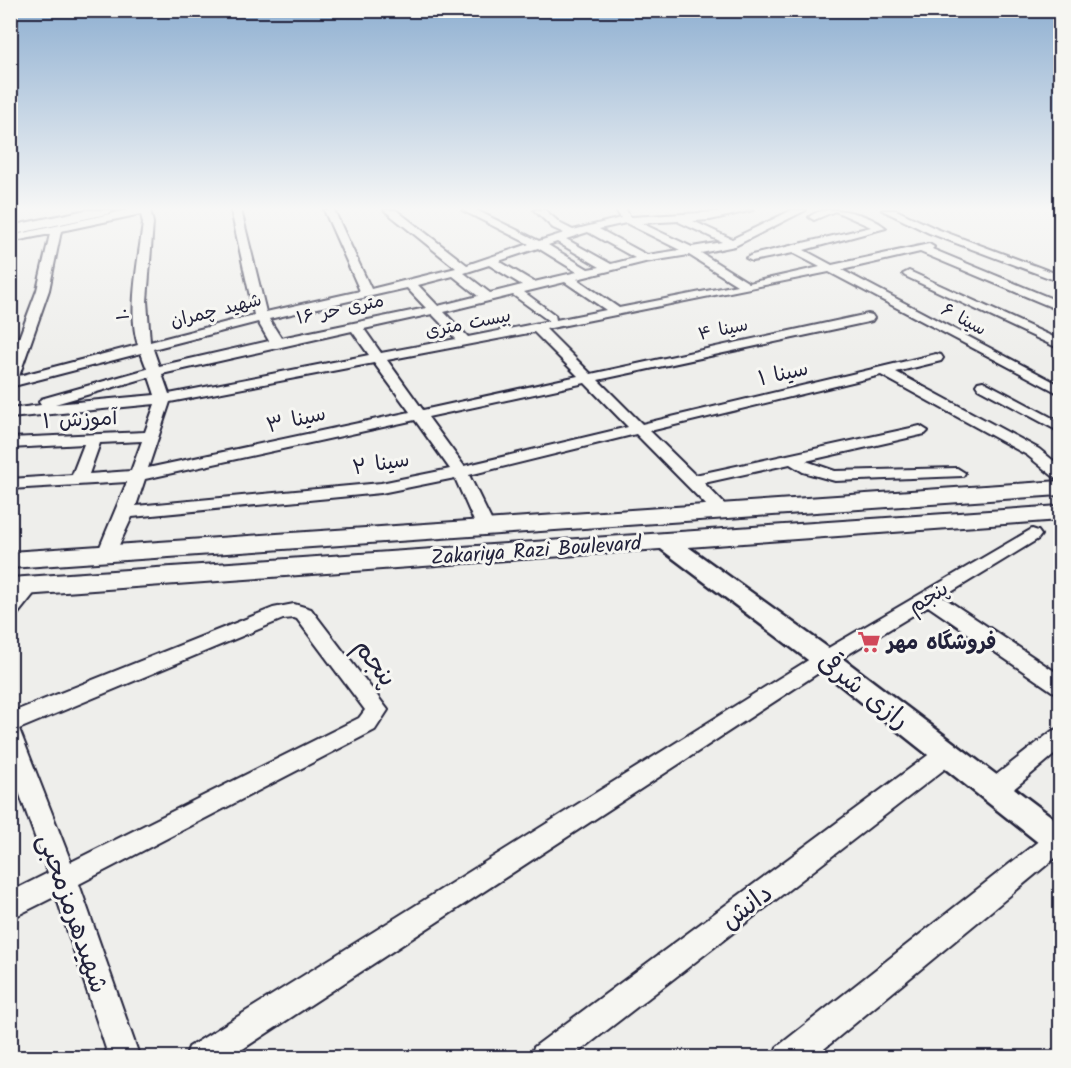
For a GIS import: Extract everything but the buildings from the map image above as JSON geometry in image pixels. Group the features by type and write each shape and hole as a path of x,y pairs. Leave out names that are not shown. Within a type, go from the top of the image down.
{"main road":[{"name":"Zakariya Razi Boulevard","path":"20,586 661,529 722,511 1060,488"},
{"name":"Zakariya Razi Boulevard","path":"10,560 486,528 661,529 1060,513"}],"street":[{"path":"10,382 43,290 49,260"},
{"name":"۱۰","path":"145,260 141,301 142,337 164,399"},
{"path":"248,260 261,317 277,343"},
{"path":"352,260 367,294"},
{"path":"448,260 487,297"},
{"name":"شهید چمران","path":"10,382 261,317 410,284 494,260"},
{"path":"567,260 586,273"},
{"path":"596,260 609,267"},
{"name":"۱۶ متری حر","path":"26,411 59,397 153,372 435,310 641,260"},
{"path":"705,260 747,287"},
{"name":"سینا ۶","path":"815,260 1060,390"},
{"name":"بیست متری","path":"10,414 164,399 747,287 869,260"},
{"name":"بیست متری","path":"953,260 1060,306"},
{"path":"1009,260 1060,279"},
{"path":"491,261 532,286"},
{"path":"909,274 1060,345"},
{"path":"566,278 617,312"},
{"path":"410,284 466,342"},
{"path":"514,290 551,318"},
{"name":"سینا ۴","path":"587,378 868,318"},
{"path":"355,326 460,472 486,528"},
{"path":"537,328 722,511"},
{"name":"۱ سینا","path":"639,429 936,358"},
{"path":"884,371 1053,462 1060,474"},
{"name":"سینا ۳","path":"10,483 136,476 587,378"},
{"path":"983,385 1060,428"},
{"path":"106,554 125,512 164,399"},
{"name":"سینا ۲","path":"125,512 381,488 460,472 639,429"},
{"path":"692,481 920,430"},
{"name":"آموزش ۱","path":"10,444 151,436"},
{"path":"79,479 94,439"},
{"path":"792,459 809,469 835,476 957,473"},
{"name":"رازی شرقی","path":"661,529 1060,840"},
{"name":"پنجم","path":"200,1058 825,659 1032,535"},
{"path":"10,610 20,586"},
{"path":"928,597 1060,685"},
{"name":"پنجم","path":"10,723 279,614 294,611 304,614 377,710 368,724 64,879"},
{"name":"شهیدهرمزمحبی","path":"10,734 64,879 124,1058"},
{"path":"995,790 1060,737"},
{"name":"دانش","path":"546,1058 947,754"},
{"path":"793,1056 1060,840"},
{"path":"10,906 64,879"}],"place":[{"name":"فروشگاه مهر","path":"869,642"}]}
